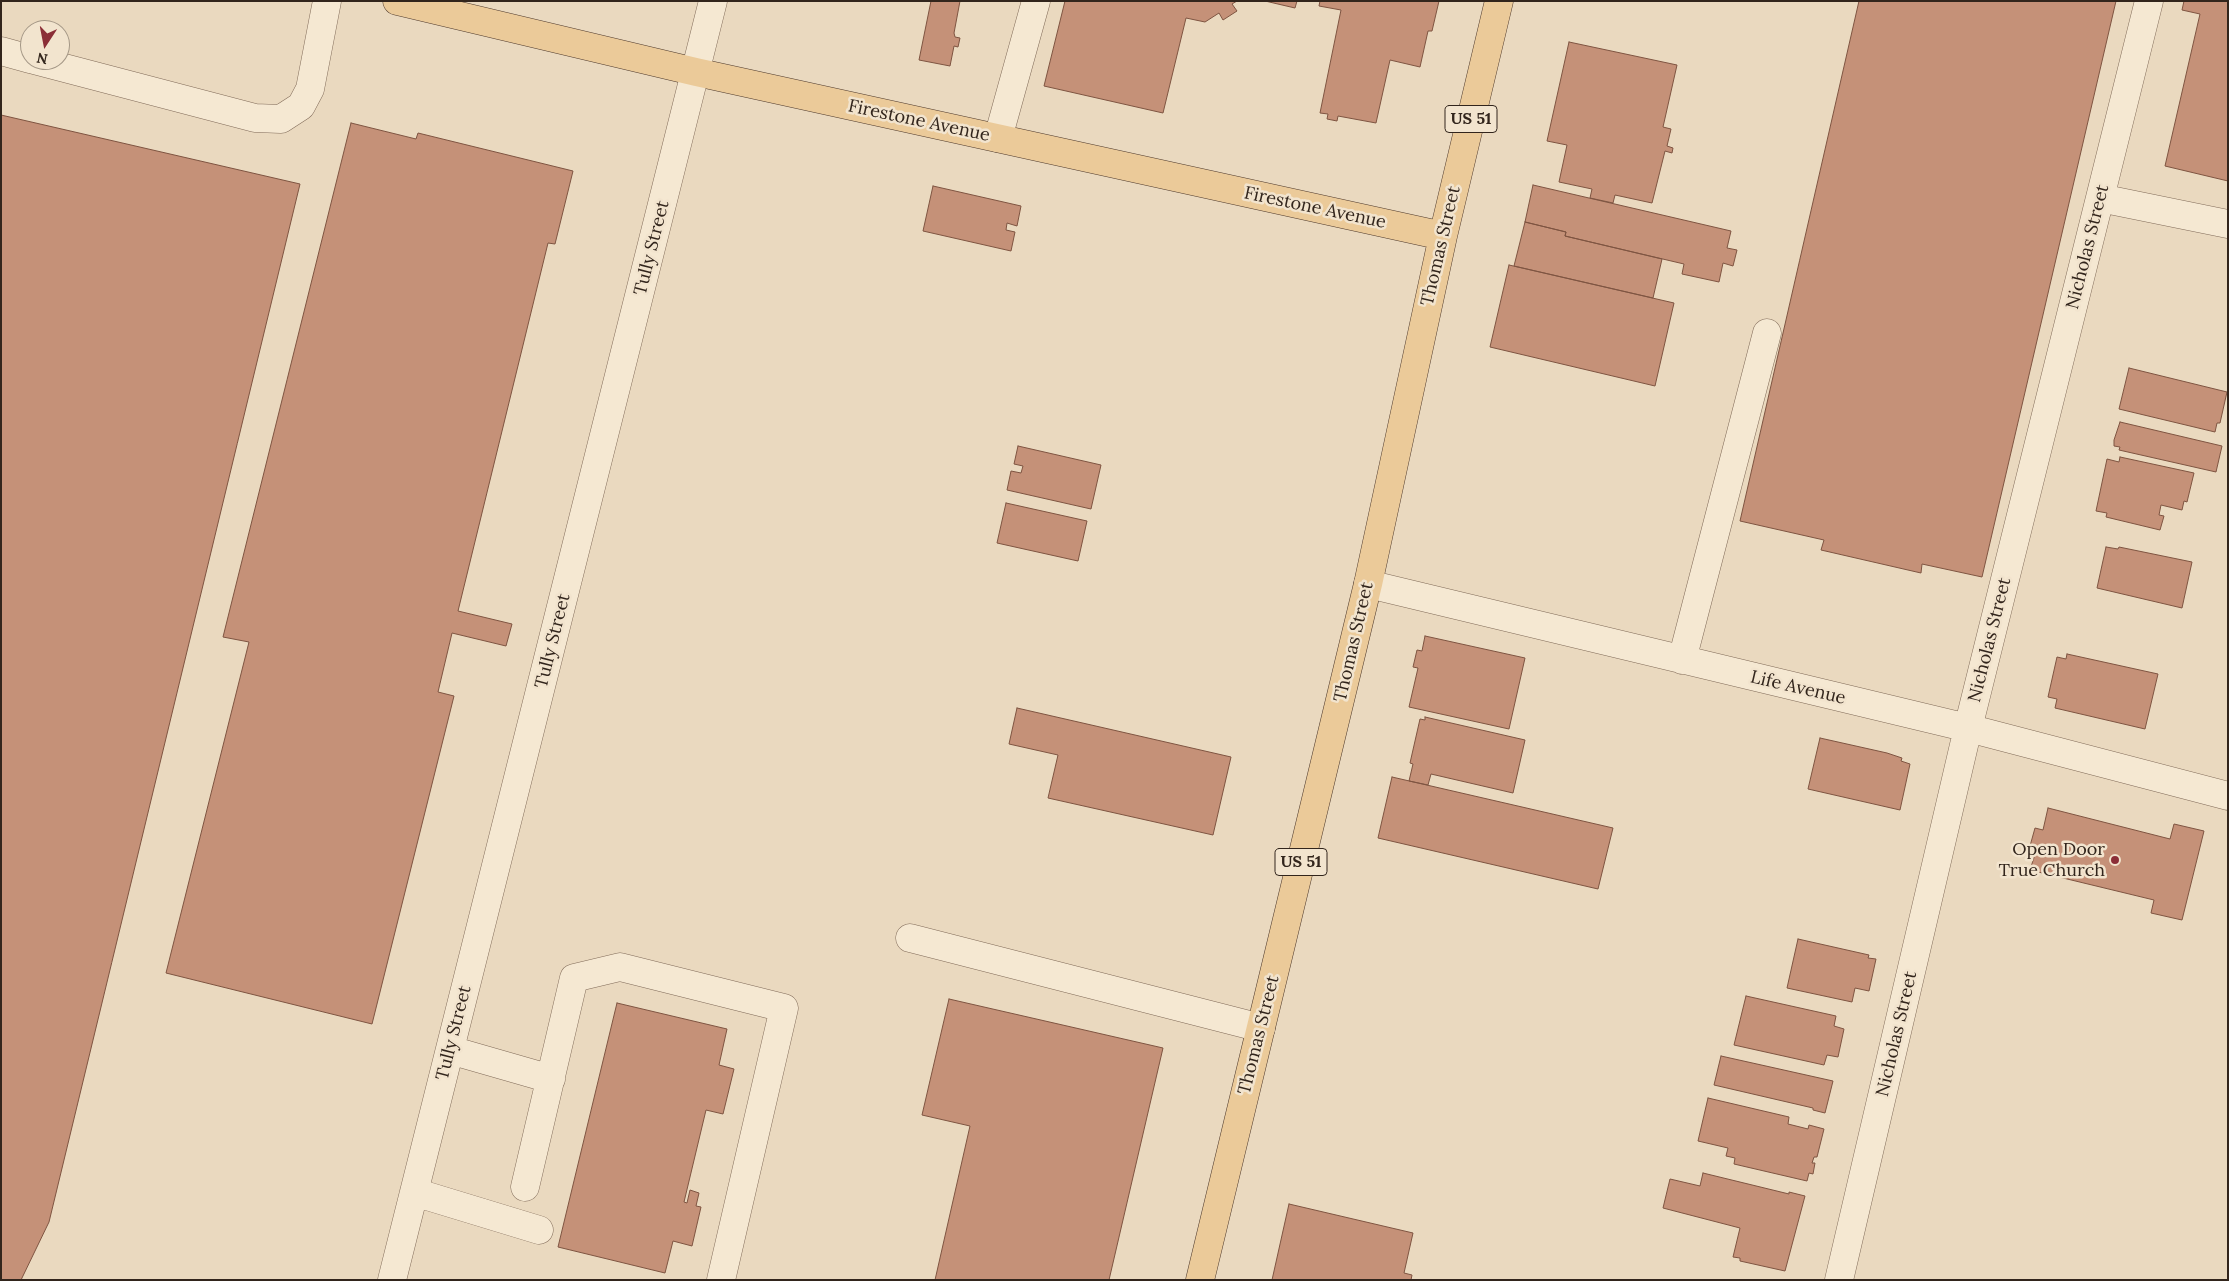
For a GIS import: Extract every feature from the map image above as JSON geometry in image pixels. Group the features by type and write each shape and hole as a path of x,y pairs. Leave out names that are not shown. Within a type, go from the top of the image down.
{"main road":[{"name":"Firestone Avenue","path":"397,1 696,72 1443,236"},
{"name":"Thomas Street","path":"1200,1280 1368,584 1443,236 1499,1"}],"street":[{"path":"70,69 256,118 281,119 301,106 310,89 328,1"},
{"name":"Tully Street","path":"392,1280 713,1"},
{"path":"998,138 1036,1"},
{"name":"Nicholas Street","path":"1839,1280 1968,728 2149,1"},
{"path":"1,52 20,57"},
{"path":"2100,198 2228,224"},
{"path":"1682,660 1767,333"},
{"name":"Life Avenue","path":"1368,584 1968,728 2228,796"},
{"path":"910,938 1261,1028"},
{"path":"525,1187 552,1079 574,978 620,966 784,1008 721,1280"},
{"path":"450,1050 552,1079"},
{"path":"414,1192 539,1230"}],"building":[{"path":"931,1 960,1 954,33 955,37 960,38 958,47 954,46 950,66 919,60"},
{"path":"1065,1 1237,1 1232,4 1237,11 1223,20 1219,13 1205,22 1186,18 1163,113 1044,86"},
{"path":"1265,1 1297,1 1295,8"},
{"path":"1320,1 1439,1 1432,31 1428,31 1420,67 1390,60 1376,123 1338,116 1337,121 1327,119 1328,114 1320,113 1341,10 1319,6"},
{"path":"1859,1 2116,1 1982,577 1922,564 1921,573 1821,550 1824,540 1740,521"},
{"path":"2184,1 2228,1 2228,181 2165,166 2200,14 2182,10"},
{"path":"1569,42 1677,65 1663,127 1671,129 1667,146 1673,148 1672,153 1665,151 1652,203 1615,195 1613,203 1590,198 1592,189 1559,182 1567,145 1547,141"},
{"path":"1,115 300,184 49,1222 21,1280 1,1280"},
{"path":"351,123 416,139 418,133 573,171 555,244 548,243 458,611 512,624 506,646 452,633 438,692 454,696 372,1024 166,973 249,642 223,637"},
{"path":"1533,185 1731,231 1727,248 1737,250 1733,266 1723,263 1719,282 1682,274 1684,264 1565,236 1566,232 1525,222"},
{"path":"933,186 1021,206 1017,226 1007,223 1006,230 1015,232 1011,251 923,231"},
{"path":"1525,222 1566,232 1565,236 1662,259 1653,298 1514,266"},
{"path":"1509,265 1674,303 1655,386 1490,347"},
{"path":"2129,368 2227,392 2220,423 2217,423 2215,432 2119,409"},
{"path":"2120,422 2222,446 2216,472 2119,450 2120,447 2114,446 2114,440"},
{"path":"1018,446 1101,465 1091,509 1007,490 1011,471 1021,473 1023,466 1014,464"},
{"path":"2120,457 2194,473 2187,502 2184,501 2182,510 2161,505 2159,515 2164,516 2160,530 2106,517 2107,513 2096,511 2107,459 2119,462"},
{"path":"1006,503 1087,521 1078,561 997,543"},
{"path":"2106,547 2118,549 2119,547 2192,562 2182,608 2097,588"},
{"path":"1425,636 1525,658 1509,729 1409,707 1418,668 1413,667 1417,650 1422,651"},
{"path":"2067,654 2158,674 2145,729 2055,708 2057,699 2048,697 2057,657 2066,659"},
{"path":"1017,708 1231,757 1213,835 1048,798 1058,755 1009,744"},
{"path":"1425,717 1525,740 1513,793 1431,774 1428,785 1409,781 1413,764 1410,763 1420,719 1425,720"},
{"path":"1820,738 1887,753 1902,758 1901,761 1910,764 1900,810 1808,789"},
{"path":"1392,777 1613,828 1598,889 1378,838"},
{"name":"Open Door True Church","path":"2048,808 2170,839 2174,824 2204,831 2182,920 2151,913 2154,900 2030,870 2037,848 2030,846 2035,828 2043,830"},
{"path":"1798,939 1869,955 1868,958 1876,959 1869,991 1855,988 1852,1002 1787,988"},
{"path":"1746,996 1836,1016 1834,1026 1844,1029 1838,1057 1827,1055 1824,1065 1734,1045"},
{"path":"949,999 1163,1048 1109,1280 935,1280 970,1126 922,1115"},
{"path":"617,1003 727,1029 719,1065 734,1069 723,1114 706,1110 684,1202 687,1203 690,1190 699,1193 696,1206 701,1207 692,1246 673,1241 665,1273 558,1247"},
{"path":"1721,1056 1833,1081 1825,1113 1813,1110 1813,1108 1714,1085"},
{"path":"1708,1098 1789,1117 1788,1124 1808,1129 1809,1125 1824,1129 1817,1157 1814,1157 1812,1163 1815,1163 1813,1174 1809,1173 1807,1181 1734,1164 1735,1158 1726,1156 1728,1148 1698,1141"},
{"path":"1703,1173 1789,1194 1789,1192 1805,1196 1785,1271 1740,1261 1740,1258 1733,1257 1740,1228 1663,1208 1670,1179 1700,1186"},
{"path":"1289,1204 1413,1233 1404,1273 1412,1275 1411,1280 1272,1280"}],"place":[{"name":"Open Door True Church","path":"2115,860"}]}
